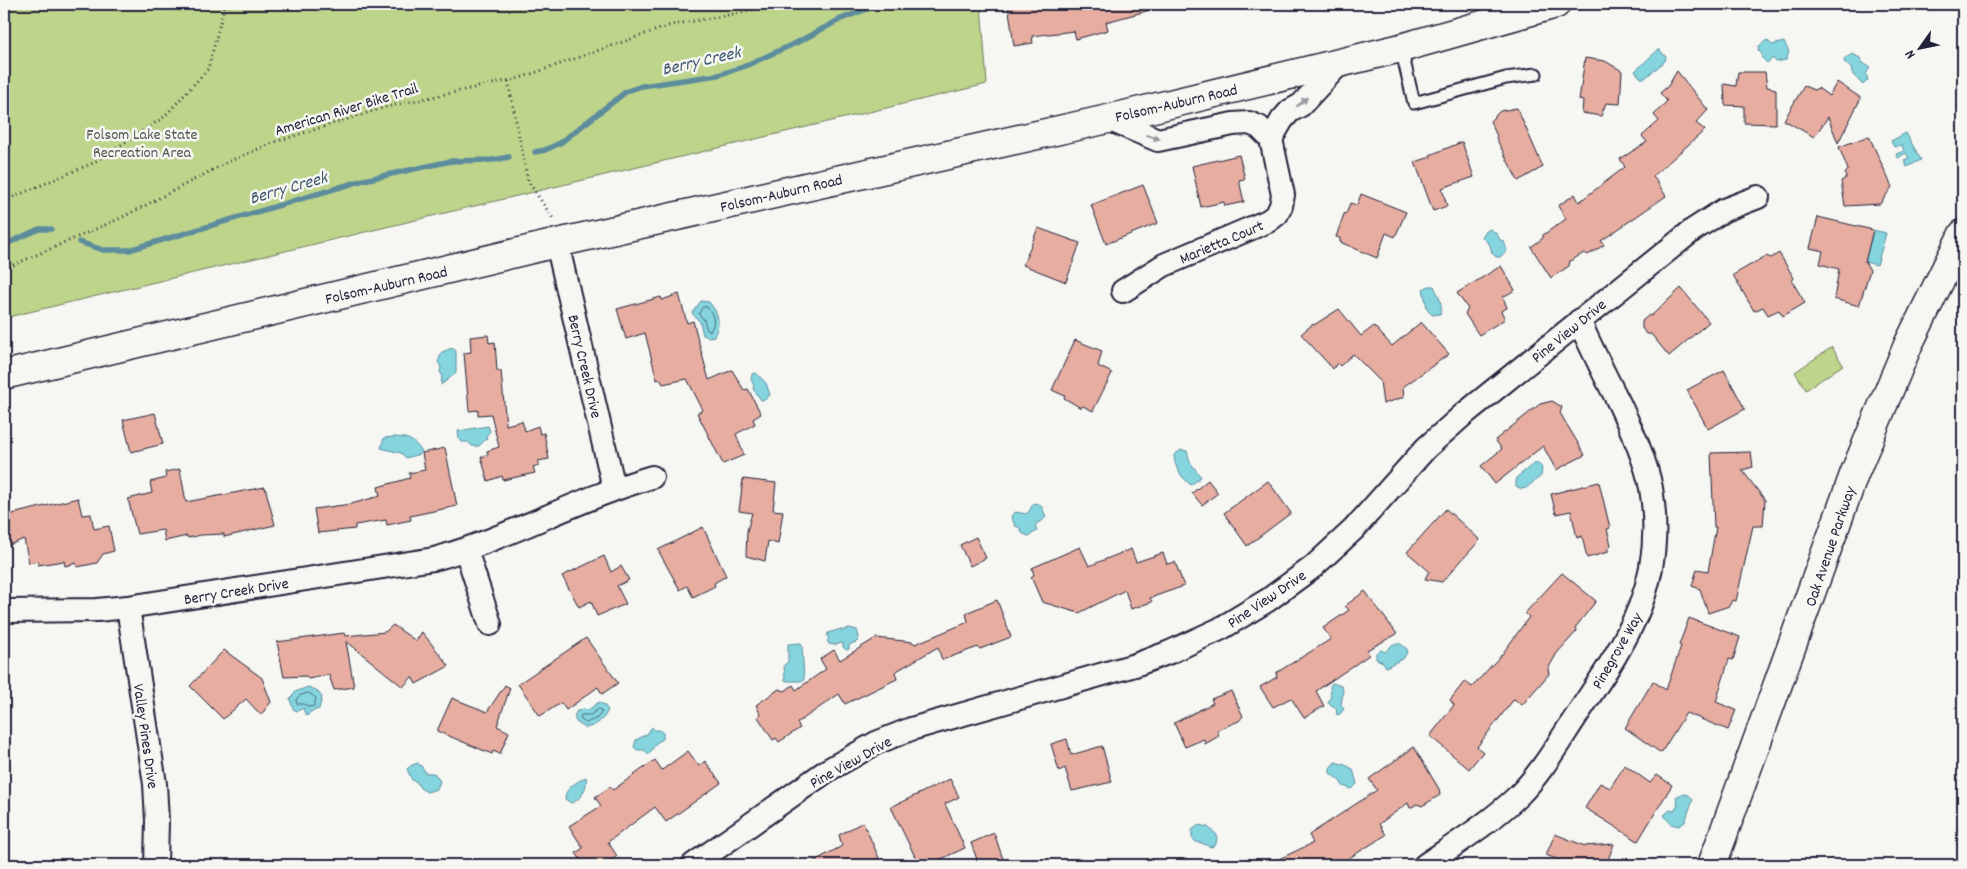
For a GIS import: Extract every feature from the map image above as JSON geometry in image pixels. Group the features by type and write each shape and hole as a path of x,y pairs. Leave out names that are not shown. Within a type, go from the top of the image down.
{"main road":[{"name":"Folsom-Auburn Road","path":"4,375 557,243 1108,118 1340,63 1556,4"},
{"name":"Oak Avenue Parkway","path":"1712,865 1855,472 1908,345 1963,234"}],"street":[{"path":"1108,118 1158,140 1233,124 1249,123 1259,127 1271,139 1282,120 1290,111 1301,105 1340,63"},
{"name":"Marietta Court","path":"1124,290 1164,265 1268,221 1277,214 1282,206 1283,195 1271,139"},
{"name":"Pine View Drive","path":"693,865 828,770 876,743 911,729 1143,662 1220,629 1260,605 1313,566 1354,528 1426,448 1463,415 1708,219 1732,206 1758,197"},
{"name":"Berry Creek Drive","path":"557,243 614,488"},
{"name":"Pinegrove Way","path":"1425,865 1493,816 1519,794 1542,768 1616,657 1632,629 1644,600 1651,568 1654,536 1651,488 1637,442 1579,321"},
{"name":"Berry Creek Drive","path":"4,611 96,610 128,607 434,559 466,550 614,488 652,477"},
{"path":"466,550 490,624"},
{"name":"Valley Pines Drive","path":"128,607 155,784 157,821 156,865"}],"lane":[{"path":"1400,48 1414,103 1506,78 1536,74"}],"path":[{"path":"4,201 93,163 164,117 208,70 225,4"},
{"name":"American River Bike Trail","path":"4,269 121,218 230,161 275,142 386,106 508,81 671,25 745,12 769,4"},
{"path":"508,81 528,181 554,220 557,243"}],"green space":[{"name":"Folsom Lake State Recreation Area","path":"4,4 981,4 987,84 4,318"},
{"path":"1832,347 1843,365 1806,390 1795,372"}],"water":[{"path":"1767,40 1772,45 1784,42 1789,52 1786,60 1776,62 1773,58 1767,63 1761,57 1762,54 1758,50 1759,46"},
{"path":"1659,49 1666,57 1665,61 1645,78 1641,78 1635,71"},
{"path":"1853,54 1860,58 1862,63 1870,67 1866,74 1868,80 1863,85 1853,75 1851,68 1844,62 1845,58"},
{"path":"1906,133 1921,160 1907,167 1904,160 1909,158 1906,153 1898,158 1896,154 1904,151 1902,145 1894,147 1891,141"},
{"path":"1490,229 1497,234 1500,240 1504,241 1507,251 1500,257 1496,257 1492,253 1490,245 1482,237"},
{"path":"1873,230 1886,233 1877,265 1865,262"},
{"path":"1434,286 1439,296 1441,304 1440,314 1432,315 1427,308 1423,289"},
{"path":"701,301 709,302 717,314 718,326 714,336 703,335 700,322 692,313"},
{"path":"452,348 456,351 456,373 441,385 441,367 438,362 442,352"},
{"path":"756,373 766,383 770,395 766,399 761,400 753,389 752,374"},
{"path":"488,426 490,431 486,436 487,438 479,446 472,446 468,442 462,442 459,439 458,431"},
{"path":"395,437 411,440 422,451 420,454 406,458 401,453 381,448 384,438"},
{"path":"1181,450 1187,451 1190,462 1201,477 1191,485 1184,479 1175,464 1174,455"},
{"path":"1538,463 1542,468 1541,476 1526,488 1521,489 1516,486 1516,478 1532,465"},
{"path":"1033,504 1041,505 1046,517 1037,523 1035,527 1037,531 1029,536 1023,534 1019,527 1015,526 1011,516 1016,512 1026,514"},
{"path":"849,628 857,630 859,637 858,641 849,645 849,649 846,650 843,647 843,643 829,644 827,641 829,639 828,633"},
{"path":"801,643 804,680 787,681 785,680 784,665 788,662 788,644"},
{"path":"1393,644 1401,644 1408,650 1404,658 1386,667 1383,662 1376,659 1376,653 1381,650 1385,652"},
{"path":"1332,683 1342,686 1343,692 1341,705 1344,709 1337,715 1336,708 1328,703 1331,696 1330,686"},
{"path":"308,687 316,690 322,697 319,709 310,712 307,716 304,708 297,711 293,709 290,699 295,692"},
{"path":"599,702 608,710 599,722 585,728 576,722 574,716 577,711 588,710"},
{"path":"652,727 654,730 659,730 663,733 663,739 656,743 649,754 644,750 637,750 634,747 636,740 647,734"},
{"path":"1335,762 1353,769 1357,784 1352,789 1343,786 1330,773 1330,768"},
{"path":"418,763 425,773 434,773 440,781 437,789 427,792 420,788 417,782 412,780 407,769"},
{"path":"586,777 585,789 581,796 571,803 565,799 569,788"},
{"path":"1687,794 1693,799 1685,822 1679,826 1671,824 1664,815 1670,810 1674,811 1678,805 1676,797"},
{"path":"1199,825 1208,827 1217,835 1216,844 1212,847 1196,842 1192,838 1192,830"}],"building":[{"path":"1008,4 1154,4 1154,9 1106,22 1108,30 1076,39 1074,31 1032,36 1033,43 1014,46"},
{"path":"1585,58 1605,61 1622,71 1620,104 1606,103 1601,116 1582,113 1583,101 1579,100"},
{"path":"1677,71 1708,110 1696,123 1705,130 1653,176 1666,196 1601,241 1604,245 1588,255 1584,253 1570,261 1569,266 1551,278 1531,247 1543,238 1543,235 1566,219 1558,206 1575,194 1579,202 1625,167 1620,159 1647,142 1642,136 1659,121 1654,115 1667,101 1660,93 1668,86"},
{"path":"1738,72 1765,72 1767,87 1776,89 1776,124 1744,123 1744,106 1725,105 1724,84 1736,86"},
{"path":"1837,82 1861,98 1838,143 1828,117 1814,137 1784,120 1804,86 1814,90 1818,88 1829,96"},
{"path":"1517,108 1543,167 1518,181 1496,138 1497,136 1490,121 1500,111"},
{"path":"1869,136 1892,187 1880,204 1845,206 1841,181 1846,178 1845,174 1848,170 1839,147"},
{"path":"1462,142 1474,177 1442,188 1447,206 1433,211 1415,162 1431,157 1430,155"},
{"path":"1239,155 1245,179 1239,180 1244,202 1225,206 1224,202 1201,207 1192,166"},
{"path":"1143,185 1158,223 1106,244 1091,205"},
{"path":"1361,194 1406,212 1395,237 1386,233 1377,258 1340,242 1340,238 1336,237 1350,203 1357,205"},
{"path":"1818,217 1873,230 1865,262 1870,270 1859,306 1834,299 1839,269 1820,264 1823,251 1810,248"},
{"path":"1038,228 1080,243 1066,282 1023,265"},
{"path":"1779,253 1794,278 1792,281 1805,303 1783,316 1779,310 1768,315 1763,307 1754,311 1733,275 1766,256 1771,258"},
{"path":"1501,266 1515,290 1503,297 1507,308 1501,311 1505,319 1479,335 1465,314 1468,309 1457,293"},
{"path":"1681,288 1709,322 1669,356 1651,334 1646,334 1642,328 1642,321 1649,315 1651,316"},
{"path":"679,294 687,323 693,321 709,380 732,370 744,390 748,389 761,414 753,419 755,424 736,434 744,455 723,464 697,413 703,410 687,379 663,384 660,379 657,380 645,333 626,339 617,309 661,297 662,300"},
{"path":"1339,309 1361,336 1374,326 1392,346 1421,322 1449,354 1403,387 1404,397 1383,404 1380,381 1353,354 1340,366 1337,363 1333,369 1301,334 1313,324"},
{"path":"488,335 489,343 495,342 497,371 501,371 506,425 522,421 525,431 538,426 540,434 544,433 549,459 538,461 539,465 533,467 535,473 503,480 502,476 488,481 481,457 488,455 487,451 499,447 491,414 478,415 478,410 469,411 464,353 471,352 470,337"},
{"path":"1075,340 1102,351 1098,366 1112,373 1093,411 1083,406 1081,408 1064,398 1065,396 1052,390"},
{"path":"1724,370 1745,409 1708,429 1687,390"},
{"path":"1552,401 1562,407 1560,413 1585,455 1556,470 1543,446 1495,484 1481,466 1502,449 1495,440 1540,404"},
{"path":"155,413 163,444 131,452 123,420"},
{"path":"445,448 457,506 410,516 411,520 387,525 386,520 355,525 355,529 318,533 314,509 351,504 380,496 378,487 410,478 409,473 425,470 422,453"},
{"path":"1751,452 1753,467 1742,470 1765,500 1763,526 1753,526 1736,601 1732,600 1729,606 1708,613 1700,589 1692,586 1697,569 1708,571 1716,527 1714,527 1711,453"},
{"path":"180,469 186,502 265,487 275,525 224,537 224,534 201,535 165,541 163,530 137,534 128,499 152,493 150,482 166,478 165,472"},
{"path":"743,479 776,483 773,510 783,511 778,544 768,541 765,561 746,556 747,531 752,513 739,511"},
{"path":"1208,480 1218,493 1202,505 1192,493"},
{"path":"1268,481 1291,513 1247,546 1224,513"},
{"path":"1599,482 1610,528 1607,529 1611,545 1608,548 1608,552 1587,558 1582,536 1577,538 1571,511 1556,514 1551,494"},
{"path":"78,498 82,515 91,514 94,529 109,526 114,551 103,554 97,563 77,567 76,563 65,566 64,561 38,565 38,561 29,563 24,539 4,547 4,516"},
{"path":"1446,509 1480,540 1442,582 1425,579 1429,571 1407,552"},
{"path":"703,527 726,576 714,583 715,586 693,597 687,586 680,590 658,550"},
{"path":"976,537 986,558 970,566 960,545"},
{"path":"1080,547 1089,566 1131,549 1136,562 1163,553 1167,564 1175,562 1184,586 1150,598 1152,602 1131,609 1125,590 1079,613 1042,602 1031,577 1034,575 1032,568"},
{"path":"604,556 611,572 621,566 629,580 617,586 626,604 597,616 591,601 579,607 562,576"},
{"path":"1562,573 1596,601 1575,628 1577,631 1557,653 1548,669 1549,674 1522,705 1514,699 1477,747 1483,752 1469,769 1430,736 1454,705 1450,700 1465,681 1472,687 1503,653 1529,617 1525,613"},
{"path":"1365,591 1397,634 1367,650 1369,655 1316,691 1324,706 1304,718 1291,698 1273,707 1260,687 1277,677 1276,673 1331,639 1323,628 1349,610 1345,606"},
{"path":"997,600 1011,637 980,649 978,647 942,660 938,647 895,672 897,679 845,704 839,694 797,723 800,728 779,742 776,738 773,740 758,717 760,714 756,705 779,689 785,691 793,685 796,690 826,669 820,659 834,650 840,660 876,638 913,642 915,644 968,622 966,613"},
{"path":"1689,618 1740,637 1733,660 1729,659 1716,702 1736,710 1728,730 1686,713 1661,753 1625,728 1653,681 1666,690"},
{"path":"393,625 416,641 422,632 449,666 416,684 412,677 403,687 346,641 354,687 334,690 329,675 308,679 306,676 284,677 277,642 344,633 345,636 385,632"},
{"path":"586,638 618,683 602,694 598,687 566,710 561,703 540,716 518,684"},
{"path":"224,650 262,678 271,702 261,715 246,699 223,719 190,686"},
{"path":"505,685 510,688 497,726 509,732 500,754 493,751 492,754 437,731 452,698 487,712"},
{"path":"1231,691 1243,716 1239,721 1217,730 1219,736 1205,744 1204,739 1185,747 1174,723 1213,703 1211,699"},
{"path":"1067,739 1071,755 1102,746 1112,782 1072,791 1065,768 1059,771 1051,744"},
{"path":"1414,747 1439,789 1440,795 1422,806 1417,804 1410,808 1408,803 1379,824 1386,835 1338,865 1266,865 1313,843 1309,835 1377,790 1369,779"},
{"path":"688,751 699,766 705,761 721,783 666,822 655,807 608,842 617,856 605,865 584,865 576,853 583,848 569,826 601,806 595,797 610,787 613,790 655,760 662,770"},
{"path":"1625,765 1650,783 1657,775 1672,785 1638,841 1585,808 1600,783 1610,788"},
{"path":"950,779 959,797 945,804 965,848 928,865 919,865 891,807"},
{"path":"863,822 879,858 866,865 807,865 842,846 839,835"},
{"path":"994,833 1003,859 987,865 979,865 971,843"},
{"path":"1555,834 1585,846 1614,844 1606,865 1571,865 1546,855"}],"waterway":[{"name":"Berry Creek","path":"535,152 545,150 560,143 627,91 642,86 718,75 743,67 798,42 841,19 880,4"},
{"name":"Berry Creek","path":"79,242 103,250 129,250 364,180 451,161 493,160 509,157"},
{"path":"4,245 39,229 51,229"}]}
